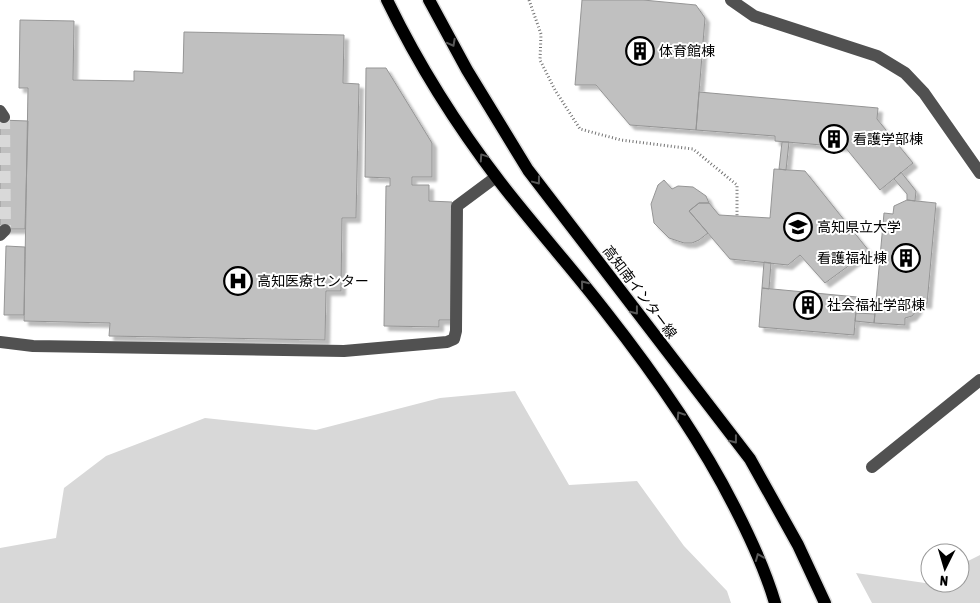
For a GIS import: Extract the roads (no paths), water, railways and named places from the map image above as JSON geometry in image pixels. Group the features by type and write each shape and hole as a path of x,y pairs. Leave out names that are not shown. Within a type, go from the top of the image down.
{"main road":[{"path":"387,0 403,34 436,88 496,177 605,311 660,383 717,473 754,546 775,603"},
{"name":"高知南インター線","path":"429,0 467,70 528,170 750,460 798,544 825,603"}],"street":[{"path":"730,0 754,16 877,56 905,73 924,93 980,173"},
{"path":"0,342 33,346 344,351 447,342 454,339 456,331 457,206 496,177"},
{"path":"872,467 980,380"}],"tunnel":[{"path":"4,117 5,230"}],"place":[{"name":"体育館棟","path":"640,51"},
{"name":"看護学部棟","path":"834,139"},
{"name":"高知県立大学","path":"798,227"},
{"name":"看護福祉棟","path":"906,258"},
{"name":"高知医療センター","path":"238,281"},
{"name":"社会福祉学部棟","path":"808,305"}]}
